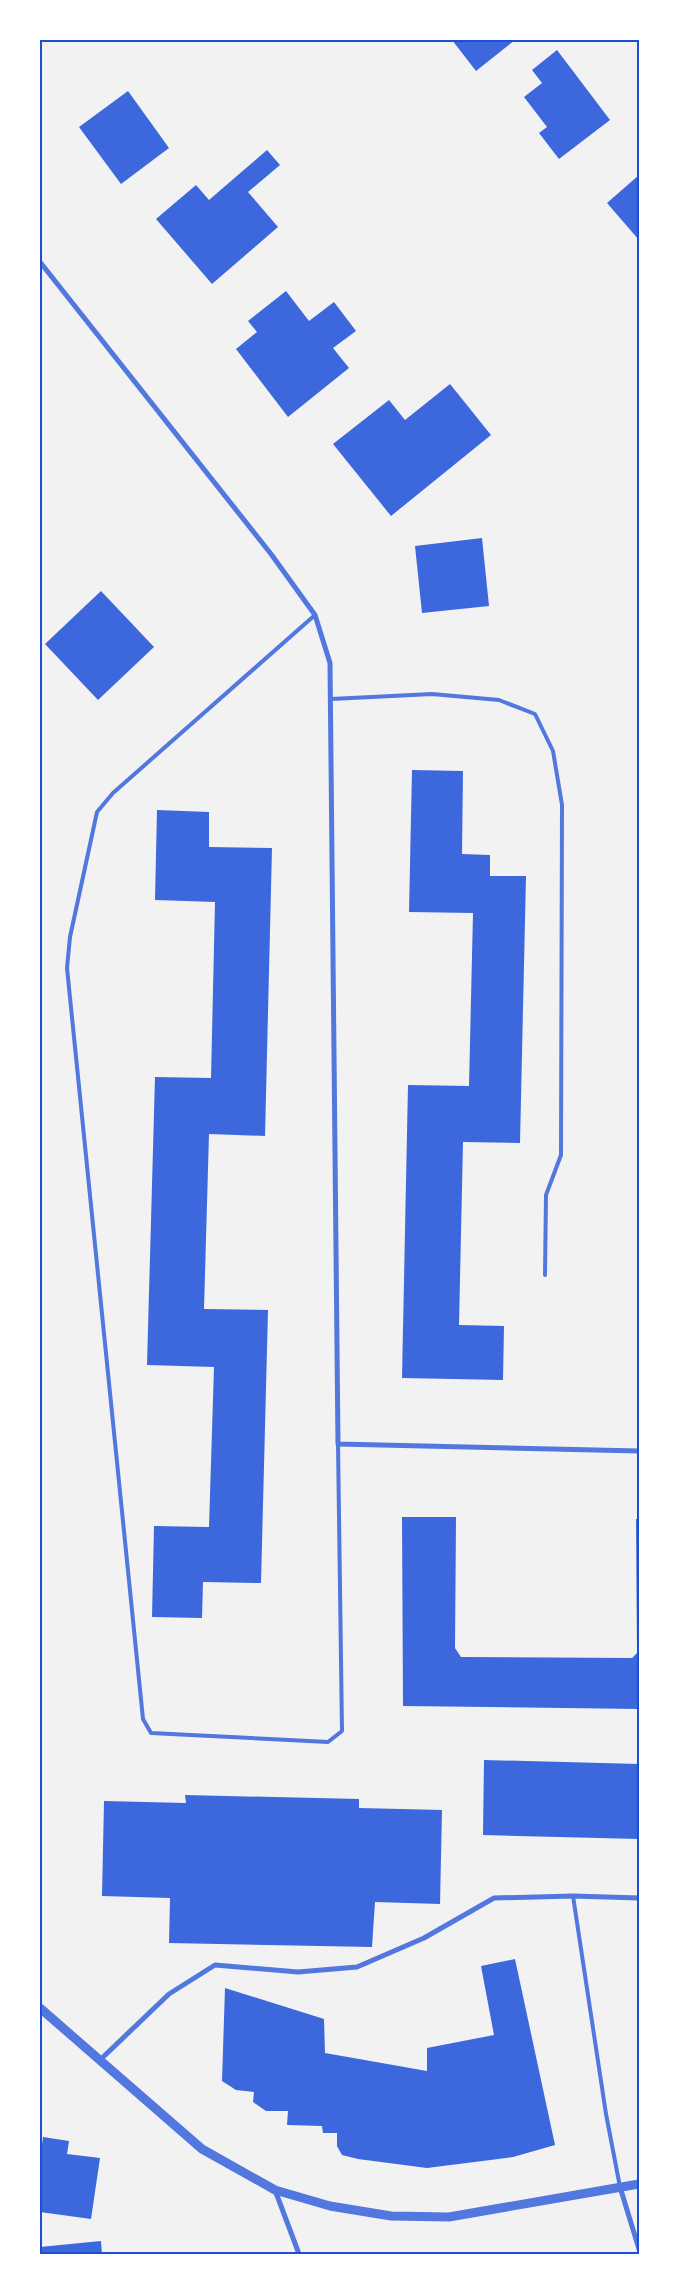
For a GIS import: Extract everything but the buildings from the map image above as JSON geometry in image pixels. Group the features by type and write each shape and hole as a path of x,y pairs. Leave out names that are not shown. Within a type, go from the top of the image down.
{"street":[{"path":"40,262 271,554 315,615 330,662 338,1444 639,1451"},
{"path":"100,2060 169,1994 215,1965 298,1972 357,1967 424,1938 494,1898 573,1896 639,1898"},
{"path":"40,2008 202,2149 275,2190 330,2206 391,2216 450,2218 639,2184"},
{"path":"620,2187 639,2249"},
{"path":"275,2190 299,2254"}],"lane":[{"path":"315,615 113,793 97,812 70,937 67,968 139,1680 143,1719 151,1733 328,1742 342,1731 338,1444"},
{"path":"331,699 432,694 499,700 536,714 553,750 562,805 561,1155 546,1195 545,1275"},
{"path":"573,1896 606,2114 620,2187"}]}
